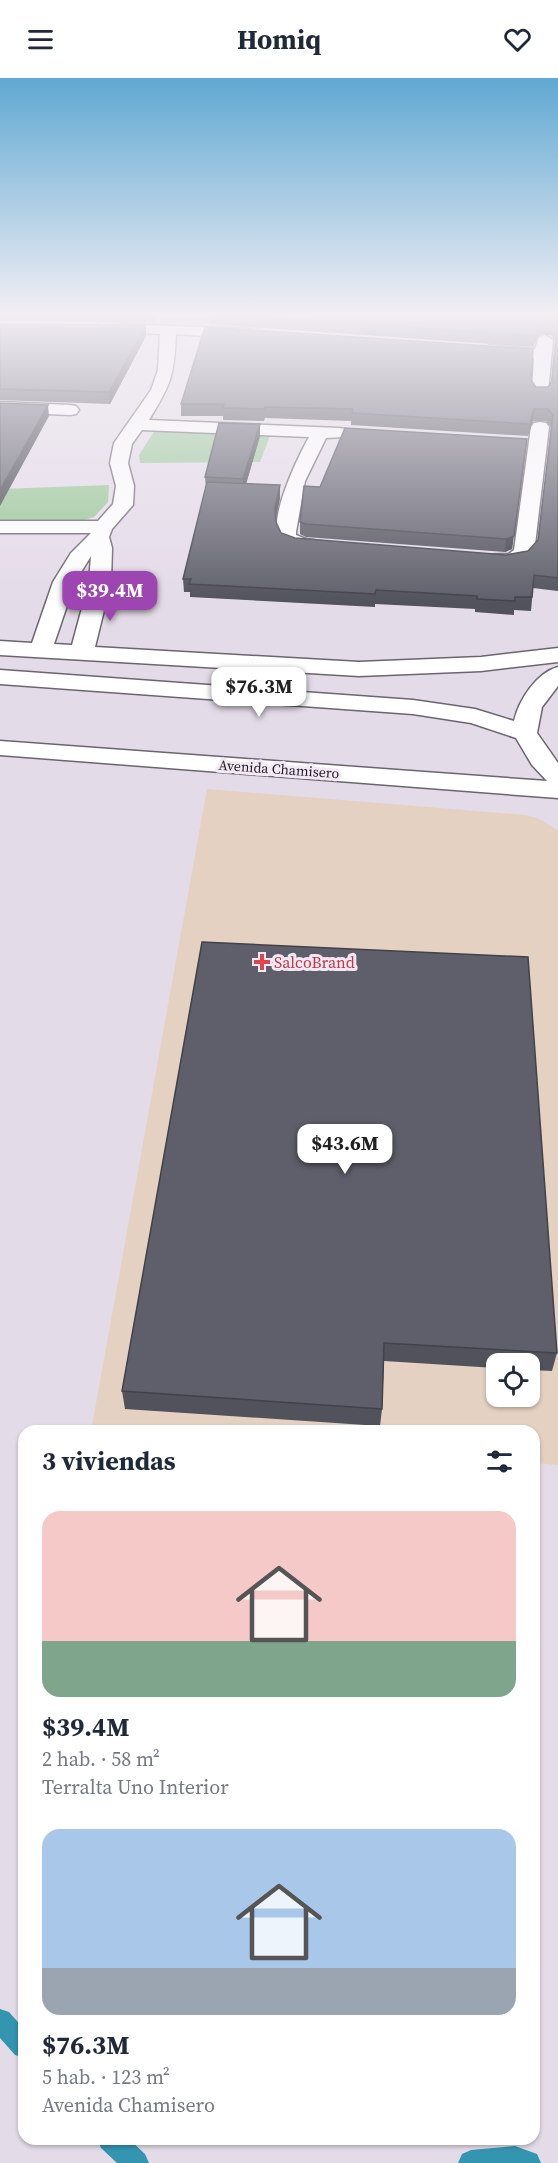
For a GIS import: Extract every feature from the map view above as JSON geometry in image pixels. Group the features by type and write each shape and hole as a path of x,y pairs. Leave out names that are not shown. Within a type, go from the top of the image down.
{"street":[{"path":"54,409 70,410"},
{"path":"42,651 64,582 78,557 123,505 125,486 119,463 123,443 147,409"},
{"path":"137,425 354,434"},
{"path":"320,432 296,481 287,538 302,545 350,549"},
{"path":"457,557 505,560 518,558 524,553 534,438"},
{"path":"0,527 101,532"},
{"path":"82,652 100,582 101,532"},
{"path":"0,648 359,669 481,664 558,656"},
{"path":"558,674 536,695 529,706 525,733 541,760 558,778"},
{"path":"0,677 413,707 475,716 525,733"},
{"name":"Avenida Chamisero","path":"0,748 558,790"}],"shaded area":[{"path":"207,789 525,815 537,818 558,830 558,1465 540,1464 540,1425 92,1425"}],"green space":[{"path":"155,430 271,433 260,462 140,463 139,455"},
{"path":"109,485 108,502 94,517 73,523 0,522 0,489"}],"building":[{"path":"0,409 46,409 0,490"},
{"path":"353,409 534,409 530,424 352,413"},
{"path":"548,409 558,409 558,578 534,575 532,597 515,597 515,601 477,599 477,596 376,590 375,594 189,584 191,579 183,579 207,482 280,485 275,507 276,522 281,533 295,538 506,555 528,551 538,540 553,415"},
{"path":"219,423 260,424 243,479 205,477"},
{"path":"345,428 527,439 514,536 506,539 300,522 304,486 320,487"},
{"path":"202,942 528,957 557,1353 384,1343 382,1409 122,1391"}],"waterway":[{"path":"0,2021 18,2040"},
{"path":"116,2145 136,2163"},
{"path":"471,2163 515,2159 528,2163"}],"place":[{"name":"SalcoBrand","path":"262,962"}]}
